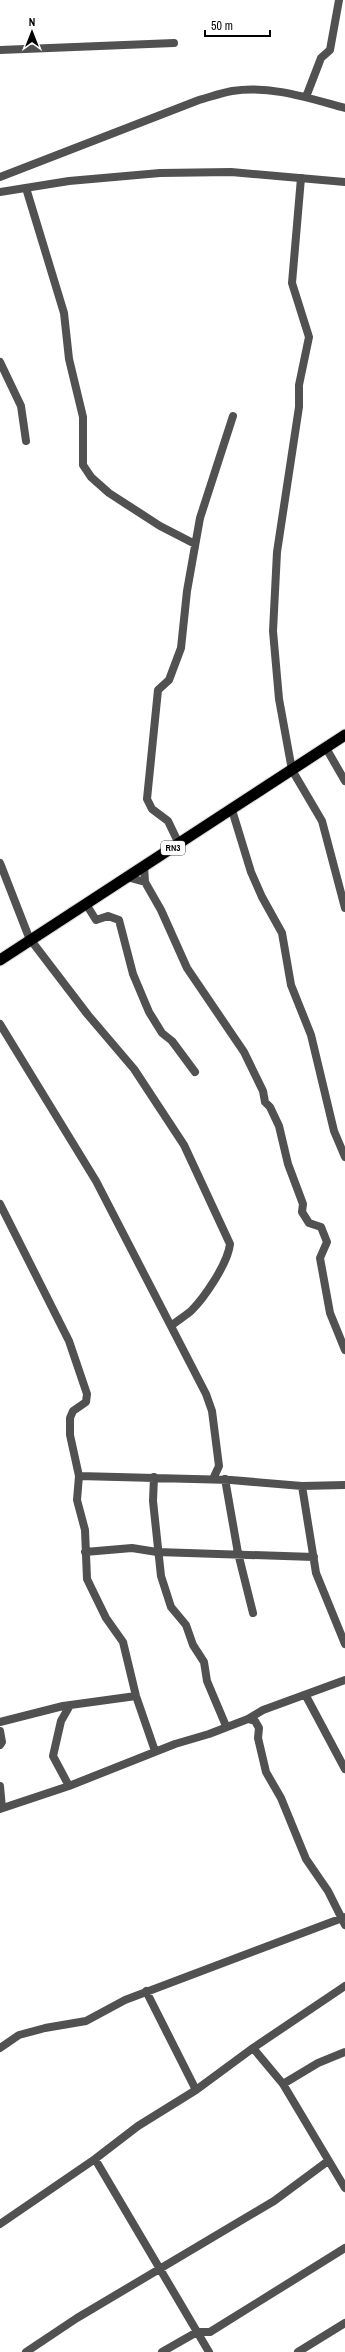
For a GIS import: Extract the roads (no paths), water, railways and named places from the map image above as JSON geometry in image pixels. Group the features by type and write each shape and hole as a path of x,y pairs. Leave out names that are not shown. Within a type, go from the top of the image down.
{"highway":[{"name":"RN3","path":"0,960 345,735"}],"street":[{"path":"306,97 321,58 330,50 339,0"},
{"path":"0,50 174,43"},
{"path":"0,177 199,100 232,91 266,90 306,97 345,108"},
{"path":"0,192 76,180 160,173 231,172 345,182"},
{"path":"301,178 292,283 309,337 299,384 299,407 277,552 273,631 279,699 292,770 322,821 345,908"},
{"path":"26,188 64,313 69,359 83,417 83,465 91,477 109,493 160,526 195,544"},
{"path":"0,362 21,406 26,441"},
{"path":"179,844 168,821 152,809 147,799 158,690 169,680 181,648 200,518 233,416"},
{"path":"326,748 345,781"},
{"path":"232,810 251,872 262,897 282,933 291,986 311,1035 334,1131 345,1157"},
{"path":"0,864 30,940 92,1020 134,1070 181,1139 230,1244 229,1252 223,1265 203,1295 191,1311 171,1326"},
{"path":"144,866 144,882 161,910 187,968 244,1052 263,1091 265,1102 273,1113 279,1126 288,1164 304,1204 302,1212 309,1222 321,1227 327,1242 320,1258 330,1313 345,1350"},
{"path":"127,877 144,882"},
{"path":"86,904 96,920 108,916 119,920 133,974 148,1012 162,1033 172,1041 196,1072"},
{"path":"0,1024 96,1181 206,1394 212,1410 219,1466 213,1479"},
{"path":"0,1204 69,1341 87,1394 86,1402 73,1411 70,1418 70,1435 79,1476 76,1500 85,1530 87,1579 106,1618 123,1642 136,1696 155,1751"},
{"path":"79,1476 213,1479 302,1486 345,1486"},
{"path":"154,1477 153,1501 157,1552 161,1576 171,1607 186,1624 193,1645 204,1662 207,1681 226,1726"},
{"path":"225,1480 238,1553 253,1613"},
{"path":"302,1486 316,1573 323,1594 345,1644"},
{"path":"85,1552 132,1548 157,1552 238,1553 314,1557"},
{"path":"0,1786 1,1808 69,1786 155,1751 209,1734 226,1726 248,1719 263,1710 306,1696 345,1680"},
{"path":"0,1722 63,1706 69,1707 136,1696"},
{"path":"306,1696 345,1769"},
{"path":"69,1707 61,1722 53,1756 69,1786"},
{"path":"0,2048 19,2035 45,2028 86,2021 121,2002 146,1991 344,1920 328,1891 306,1858 281,1798 266,1772 258,1738 258,1724 248,1719"},
{"path":"0,1730 2,1742 0,1745"},
{"path":"0,2224 138,2126 196,2090 253,2048 345,1986"},
{"path":"146,1991 196,2090"},
{"path":"253,2048 283,2084 345,2188"},
{"path":"283,2084 318,2063 345,2052"},
{"path":"95,2158 209,2352"},
{"path":"26,2352 76,2318 274,2201 328,2161"},
{"path":"162,2352 197,2332 210,2332 345,2248"},
{"path":"298,2352 345,2323"}]}
